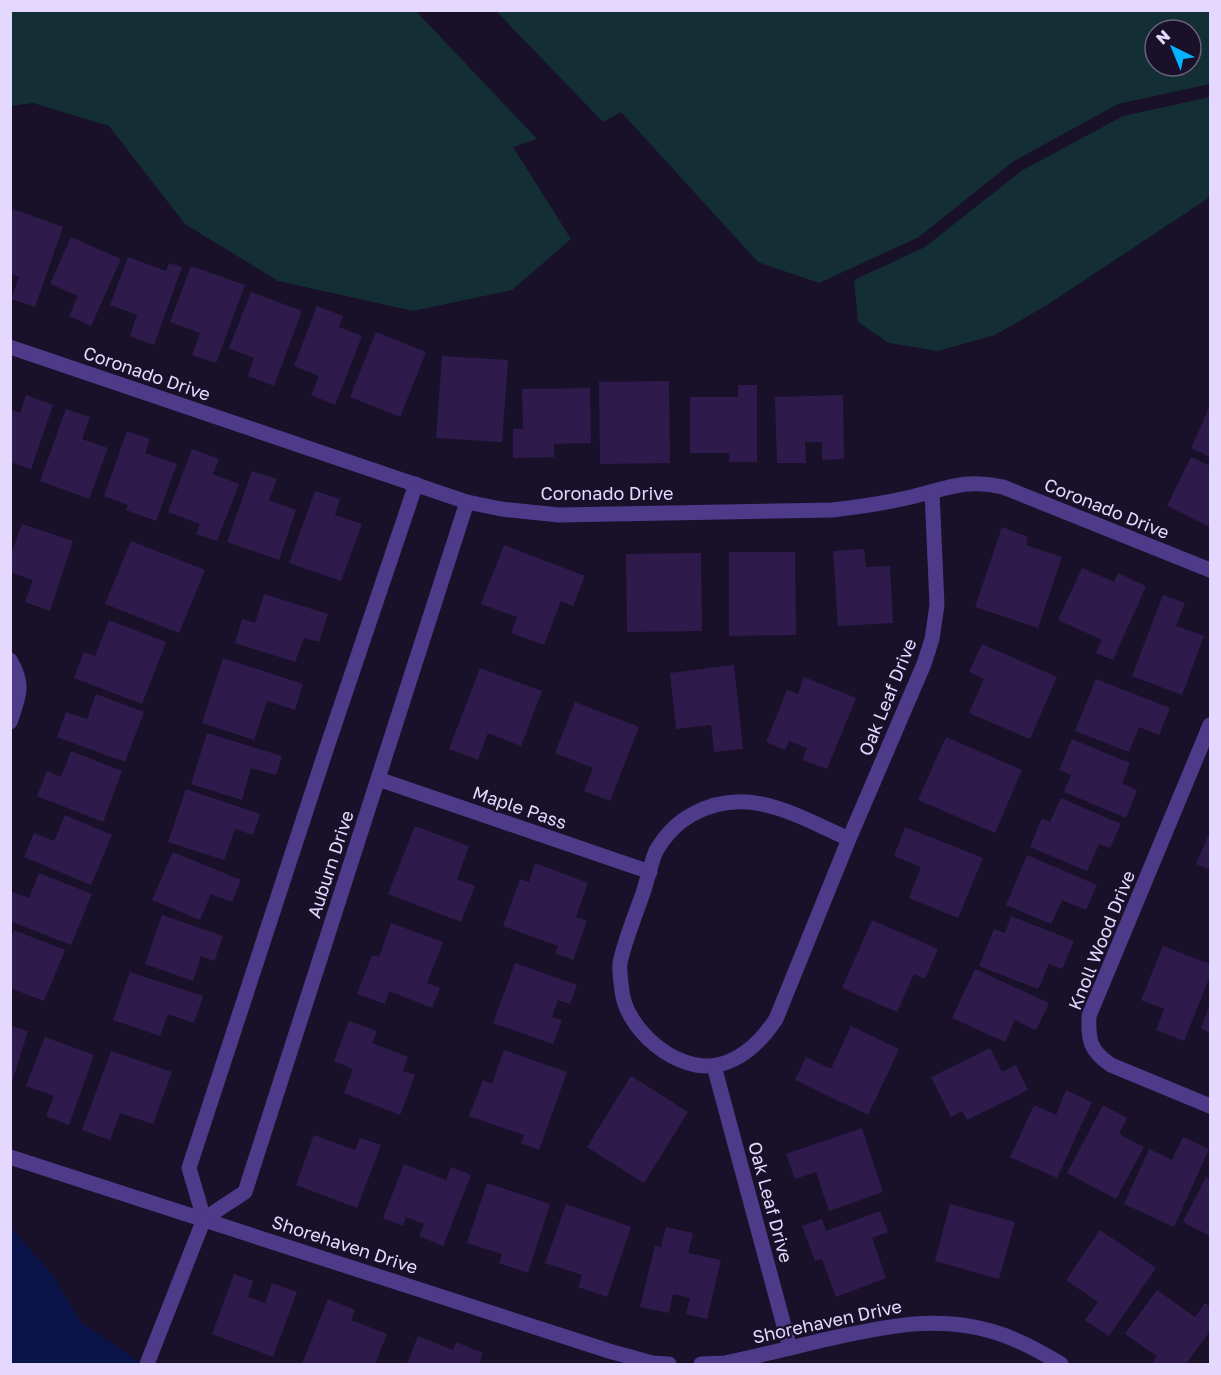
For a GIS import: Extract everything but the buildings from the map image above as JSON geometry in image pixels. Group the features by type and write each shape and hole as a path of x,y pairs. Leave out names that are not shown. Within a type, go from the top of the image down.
{"street":[{"name":"Coronado Drive","path":"10,347 467,501 501,509 559,515 832,510 876,505 960,484 993,484 1210,570"},
{"path":"149,1360 204,1219 189,1168 416,484"},
{"name":"Oak Leaf Drive","path":"790,1348 714,1066 747,1052 766,1034 776,1019 849,839 924,664 932,639 937,605 932,492"},
{"name":"Auburn Drive","path":"204,1219 245,1192 467,501"},
{"path":"10,660 18,672 21,690 10,722"},
{"name":"Knoll Wood Drive","path":"1210,725 1206,747 1089,1016 1088,1035 1092,1047 1100,1058 1111,1065 1210,1106"},
{"name":"Maple Pass","path":"378,779 650,872"},
{"path":"714,1066 686,1062 660,1050 640,1030 626,1006 622,993 620,964 656,851 675,828 699,811 727,802 742,801 772,806 849,839"},
{"name":"Shorehaven Drive","path":"10,1156 609,1351 652,1363 669,1365"},
{"name":"Shorehaven Drive","path":"701,1365 725,1363 915,1322 953,1323 989,1330 1041,1352 1061,1365"}],"green space":[{"path":"10,11 416,11 537,139 513,147 571,239 512,290 413,311 278,281 185,224 109,126 33,103 11,106"},
{"path":"496,11 1210,11 1210,84 1118,104 1014,161 919,237 819,283 758,262 621,112 603,122"},
{"path":"1210,97 1210,197 1047,305 995,335 938,351 889,343 858,322 854,280 925,247 1021,171 1123,116"}],"shaded area":[{"path":"10,1226 53,1276 81,1322 138,1361 146,1364 11,1364"}]}
